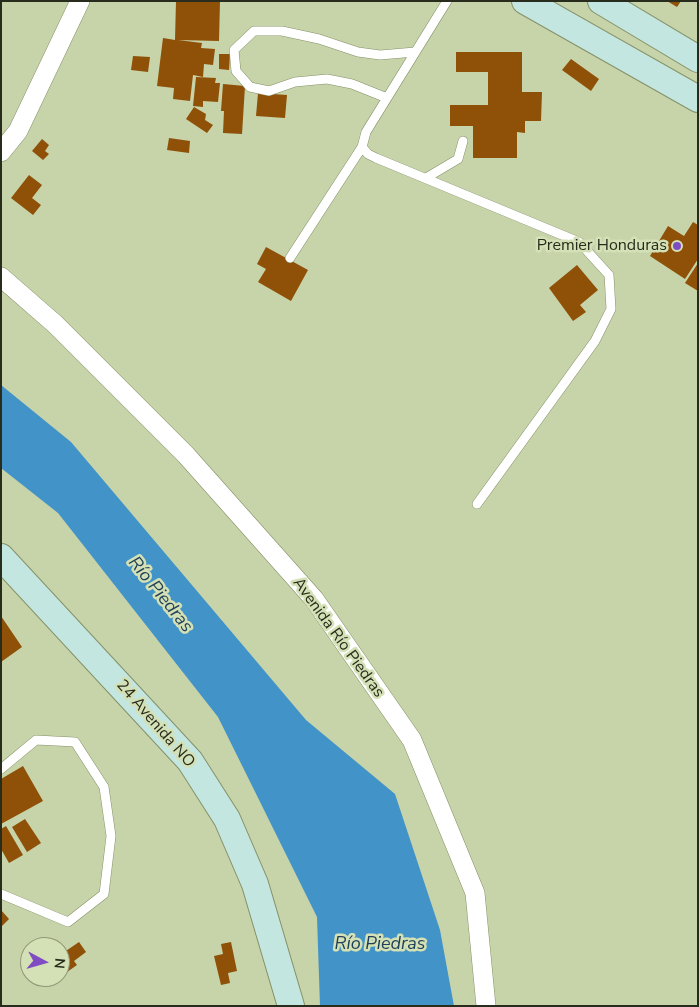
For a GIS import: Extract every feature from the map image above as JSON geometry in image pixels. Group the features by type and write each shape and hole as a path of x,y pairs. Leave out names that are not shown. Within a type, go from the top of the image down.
{"street":[{"path":"1,152 18,131 80,1"},
{"path":"525,1 698,99"},
{"path":"605,2 698,59"},
{"name":"Avenida Río Piedras","path":"1,277 56,324 186,455 289,570 314,599 412,740 475,893 486,1006"},
{"name":"24 Avenida NO","path":"1,557 190,761 227,819 255,884 291,1006"}],"lane":[{"path":"290,258 362,147 366,132 447,1"},
{"path":"387,98 352,84 327,79 295,82 269,90 250,87 236,71 234,50 254,31 282,31 319,39 358,52 380,55 415,52"},
{"path":"426,178 458,159 463,141"},
{"path":"362,147 368,154 579,242 610,275 611,309 595,341 477,504"},
{"path":"1,769 36,740 75,742 104,787 111,836 104,894 68,922 1,894"}],"water":[{"name":"Río Piedras","path":"1,385 71,442 306,720 395,794 440,930 454,1006 320,1006 317,917 218,717 58,513 1,468"}],"building":[{"path":"176,1 220,1 219,41 178,40 202,43 201,48 215,49 213,65 204,64 203,77 193,75 190,101 173,99 174,88 157,86 163,38 175,40"},
{"path":"667,1 681,1 677,7"},
{"path":"456,52 522,52 522,92 542,92 541,121 525,121 525,133 517,132 517,158 473,158 473,126 450,126 450,105 488,105 488,72 456,72"},
{"path":"219,54 230,54 229,70 219,69"},
{"path":"133,56 150,57 148,72 131,70"},
{"path":"571,59 599,79 591,91 562,70"},
{"path":"196,77 216,78 215,83 220,83 218,102 203,101 203,107 193,106"},
{"path":"223,84 245,86 242,134 223,133 224,111 221,111"},
{"path":"258,93 287,95 285,118 256,116"},
{"path":"194,107 206,114 205,120 213,125 207,133 186,119"},
{"path":"169,138 190,141 189,153 167,150"},
{"path":"42,139 49,145 45,151 49,154 43,160 32,151"},
{"path":"29,175 42,185 32,198 41,205 33,215 11,198"},
{"name":"Premier Honduras","path":"693,222 698,225 698,259 685,279 650,256 668,226 684,236"},
{"path":"266,247 308,270 291,301 258,282 266,269 257,264"},
{"path":"698,263 698,291 685,283"},
{"path":"577,265 598,290 580,305 586,312 573,321 549,288"},
{"path":"1,616 22,647 1,662"},
{"path":"23,766 43,801 1,824 1,779"},
{"path":"25,819 41,843 27,852 12,827"},
{"path":"6,826 23,855 9,863 1,849 1,829"},
{"path":"1,910 9,919 1,927"},
{"path":"79,942 86,952 74,961 77,965 70,970 70,948"},
{"path":"231,942 237,971 228,973 230,983 221,985 214,956 223,954 221,944"}],"place":[{"name":"Premier Honduras","path":"677,246"}]}
